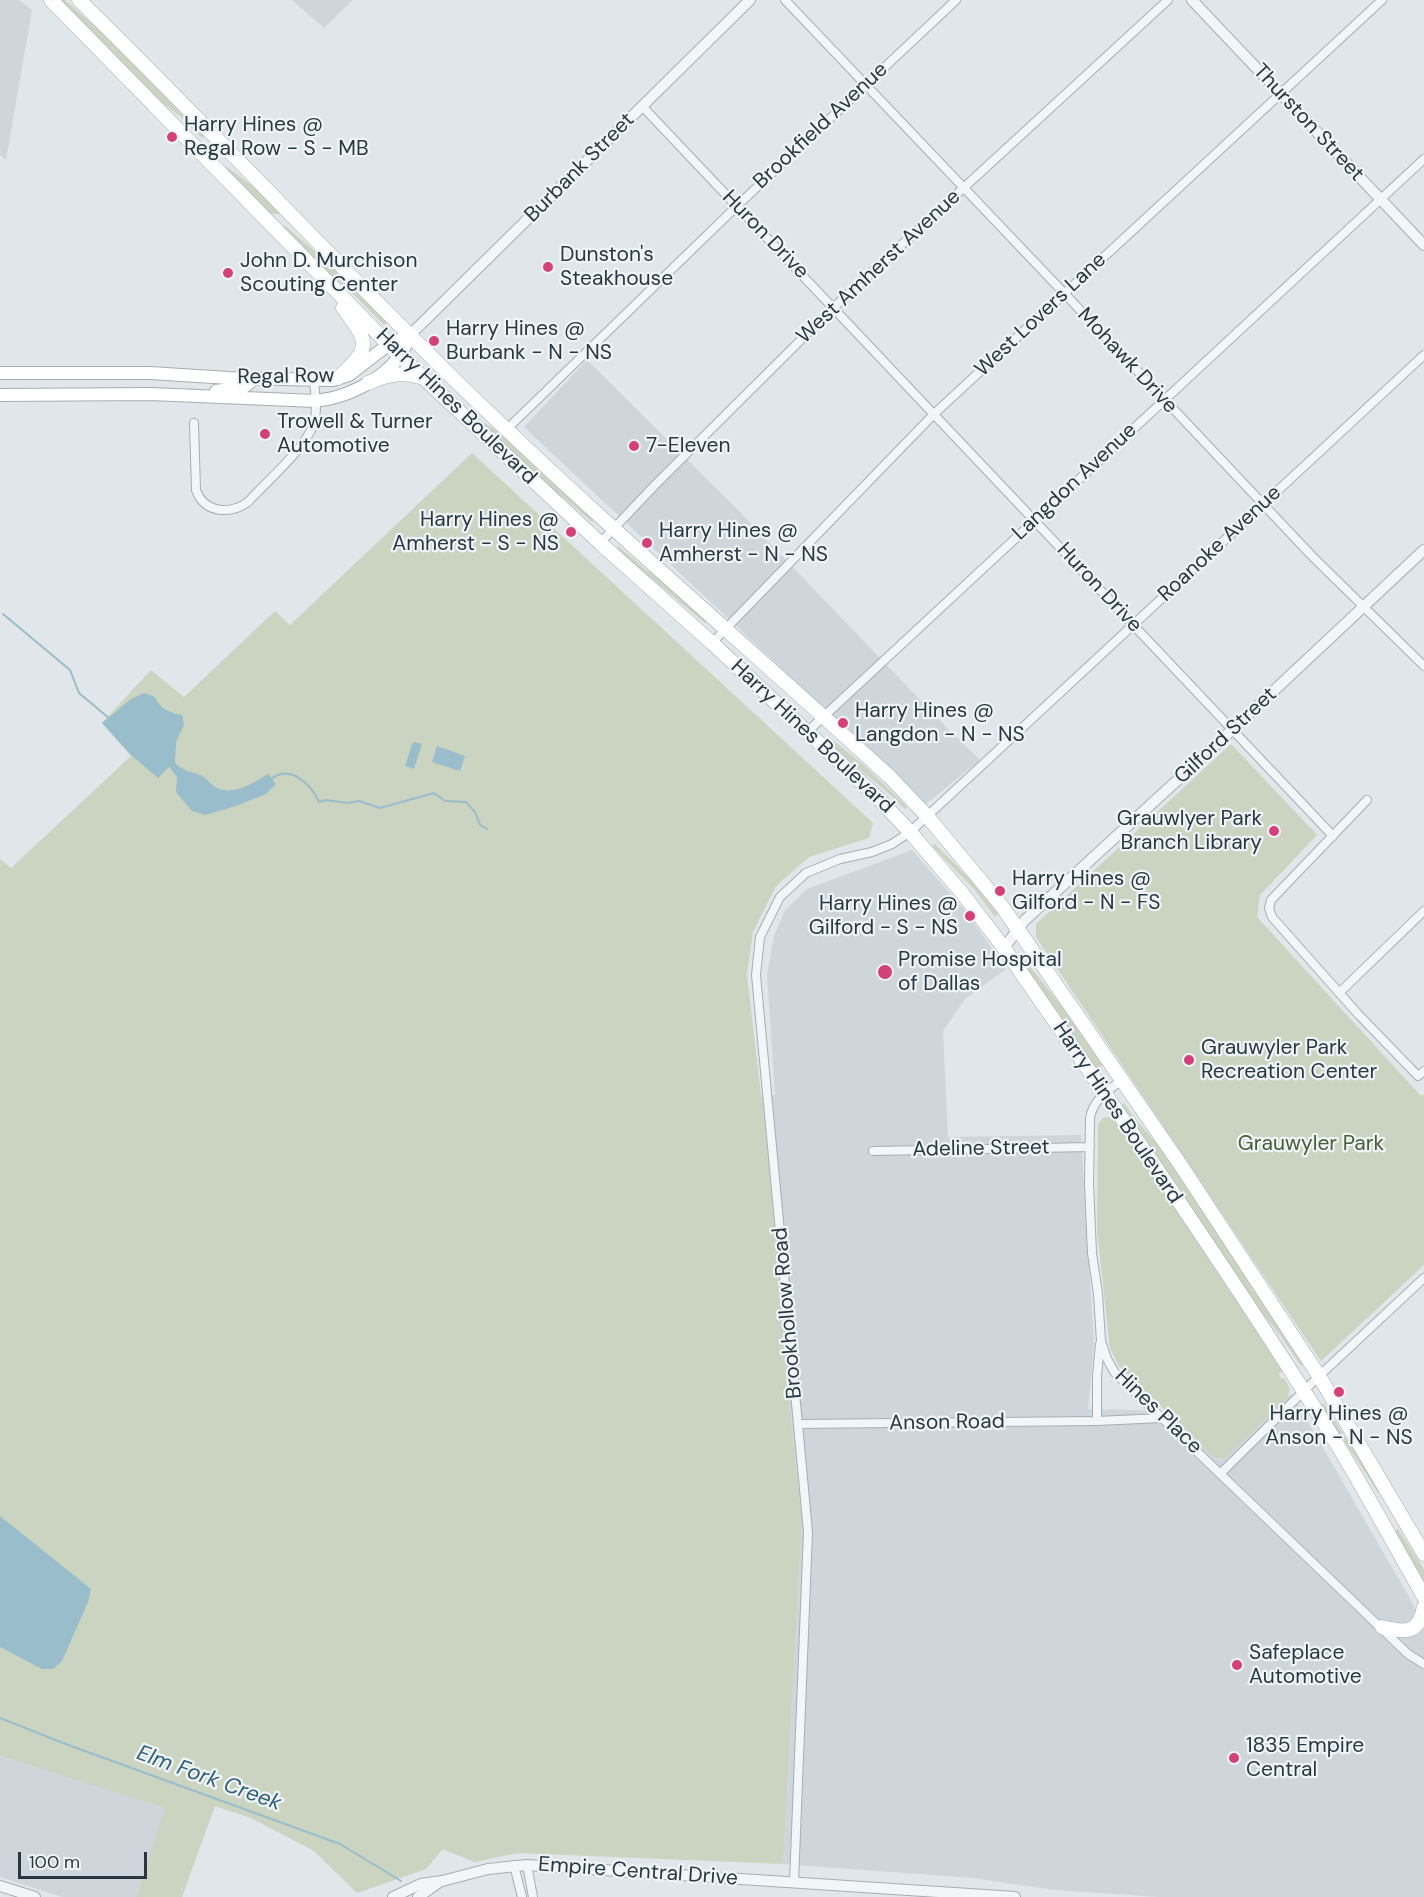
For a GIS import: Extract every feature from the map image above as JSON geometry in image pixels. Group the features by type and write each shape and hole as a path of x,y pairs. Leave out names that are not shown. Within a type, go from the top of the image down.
{"main road":[{"name":"Harry Hines Boulevard","path":"51,0 400,356 600,543 712,643 910,832 962,893 1004,948 1304,1391 1377,1513 1424,1598"},
{"name":"Harry Hines Boulevard","path":"79,0 313,238 507,429 890,777 927,816 985,885 1018,929 1262,1286 1319,1376 1424,1554"},
{"path":"208,160 224,145"},
{"path":"271,224 280,220 287,222 302,235 313,238"},
{"path":"324,279 363,338 360,355 338,378"},
{"name":"Regal Row","path":"0,374 121,373 314,381 338,378 363,366 389,344 410,335"},
{"name":"Regal Row","path":"0,395 120,394 315,401 346,396 369,383 400,356 410,335"},
{"path":"120,394 121,373"},
{"path":"369,383 392,374 406,374 425,379"},
{"path":"195,397 206,391 244,387 254,379"},
{"path":"1377,1513 1395,1504"},
{"path":"1382,1628 1406,1631 1416,1627 1424,1607"}],"street":[{"name":"Burbank Street","path":"410,335 750,0"},
{"name":"Mohawk Drive","path":"784,0 1065,293 1262,504 1424,666"},
{"name":"Brookfield Avenue","path":"507,429 864,84 956,0"},
{"name":"West Amherst Avenue","path":"600,543 656,483 834,307 1168,0"},
{"name":"Thurston Street","path":"1192,0 1424,245"},
{"name":"West Lovers Lane","path":"712,643 934,414 1382,0"},
{"name":"Huron Drive","path":"642,106 1333,836"},
{"name":"Langdon Avenue","path":"807,732 1424,159"},
{"name":"Roanoke Avenue","path":"910,832 1424,355"},
{"path":"194,423 198,497 209,507 219,510 228,511 240,508 298,448 314,424 314,381"},
{"name":"Gilford Street","path":"1004,948 1018,929 1424,550"},
{"path":"1367,800 1271,900 1269,908 1272,917 1339,993 1421,1073"},
{"name":"Brookhollow Road","path":"794,1882 808,1532 756,975 760,937 780,897 806,873 840,859 872,852 892,844 910,832"},
{"path":"1339,993 1424,911"},
{"name":"Hines Place","path":"1122,1080 1104,1093 1091,1108 1090,1230 1101,1341 1107,1359 1115,1373 1408,1654 1424,1665"},
{"name":"Adeline Street","path":"873,1151 1090,1147"},
{"path":"1221,1473 1319,1376 1424,1278"},
{"path":"1097,1421 1096,1376 1101,1341"},
{"name":"Anson Road","path":"798,1424 1097,1421 1162,1418"},
{"path":"514,1865 522,1897"},
{"name":"Empire Central Drive","path":"393,1897 421,1884 514,1865 1015,1897"},
{"path":"527,1865 533,1897"},
{"name":"Empire Central Drive","path":"418,1897 441,1881"},
{"path":"0,1886 35,1897"}],"shaded area":[{"path":"0,0 19,0 32,10 6,160 0,155"},
{"path":"292,0 353,0 324,28"},
{"path":"587,360 740,512 980,760 926,804 524,427"},
{"path":"912,850 967,913 1006,969 965,999 943,1031 948,1137 1081,1135 1094,1344 1088,1409 1166,1411 1215,1458 1221,1460 1292,1394 1424,1623 1424,1897 1158,1897 1055,1890 973,1878 783,1864 802,1520 761,1097 775,1095 767,975 774,936 785,910 807,889"},
{"path":"0,1756 166,1808 136,1897 62,1897 0,1877"}],"green space":[{"path":"60,0 65,0 105,35 204,136 202,138 181,117 156,98"},
{"path":"227,167 263,194 281,214 269,214 225,169"},
{"path":"284,225 337,270 388,322 384,325 347,288 326,272 282,227"},
{"path":"477,419 500,432 595,518 592,522 549,488 475,421"},
{"path":"472,453 873,823 869,838 809,857 776,886 753,932 747,975 768,1155 790,1414 802,1520 783,1864 518,1853 474,1862 443,1849 426,1869 357,1893 314,1851 251,1818 215,1806 182,1897 136,1897 165,1808 0,1756 0,859 11,868 131,756 102,723 151,670 184,697 275,611 290,625"},
{"path":"618,546 646,570 669,585 707,620 705,623 616,549"},
{"path":"829,737 866,767 907,807 905,809 826,740"},
{"name":"Grauwyler Park","path":"1231,744 1317,835 1260,895 1257,917 1420,1095 1424,1095 1424,1265 1321,1361 1036,937 1036,924"},
{"path":"935,844 971,880 998,914 995,917 974,889 932,846"},
{"path":"1024,959 1060,1004 1103,1065 1096,1069 1021,961"},
{"path":"1124,1103 1185,1182 1304,1364 1301,1366 1262,1313 1121,1105"},
{"path":"1103,1118 1113,1119 1170,1199 1283,1372 1279,1373 1281,1379 1284,1378 1290,1389 1288,1395 1290,1396 1224,1459 1215,1458 1127,1374 1119,1366 1110,1349 1097,1229 1098,1124"},
{"path":"1324,1403 1381,1491 1378,1493 1320,1405"},
{"path":"1398,1529 1424,1569 1424,1582 1394,1531"}],"water":[{"path":"144,693 155,697 166,710 182,715 184,725 176,742 175,763 182,768 202,776 222,790 243,788 268,774 276,784 266,794 236,806 205,815 192,811 176,792 177,777 169,767 158,778 131,755 102,723 131,699"},
{"path":"413,742 422,744 414,769 405,766"},
{"path":"437,746 465,756 460,771 432,762"},
{"path":"0,1516 91,1589 88,1602 62,1661 53,1669 42,1669 0,1647"}],"waterway":[{"path":"3,614 70,670 79,693 110,719"},
{"path":"271,779 285,774 299,778 311,789 319,802 326,800 347,803 359,801 380,808 434,793 445,801 466,802 475,812 480,825 487,829"},
{"name":"Elm Fork Creek","path":"0,1718 340,1844 401,1881"}],"place":[{"name":"Harry Hines @ Regal Row - S - MB","path":"172,137"},
{"name":"Dunston's Steakhouse","path":"548,267"},
{"name":"John D. Murchison Scouting Center","path":"228,273"},
{"name":"Harry Hines @ Burbank - N - NS","path":"434,341"},
{"name":"Trowell & Turner Automotive","path":"265,434"},
{"name":"7-Eleven","path":"634,446"},
{"name":"Harry Hines @ Amherst - S - NS","path":"571,532"},
{"name":"Harry Hines @ Amherst - N - NS","path":"647,543"},
{"name":"Harry Hines @ Langdon - N - NS","path":"843,723"},
{"name":"Grauwlyer Park Branch Library","path":"1274,831"},
{"name":"Harry Hines @ Gilford - N - FS","path":"1000,891"},
{"name":"Harry Hines @ Gilford - S - NS","path":"970,916"},
{"name":"Promise Hospital of Dallas","path":"885,972"},
{"name":"Grauwyler Park Recreation Center","path":"1189,1060"},
{"name":"Harry Hines @ Anson - N - NS","path":"1339,1392"},
{"name":"Safeplace Automotive","path":"1237,1665"},
{"name":"1835 Empire Central","path":"1234,1758"}]}
